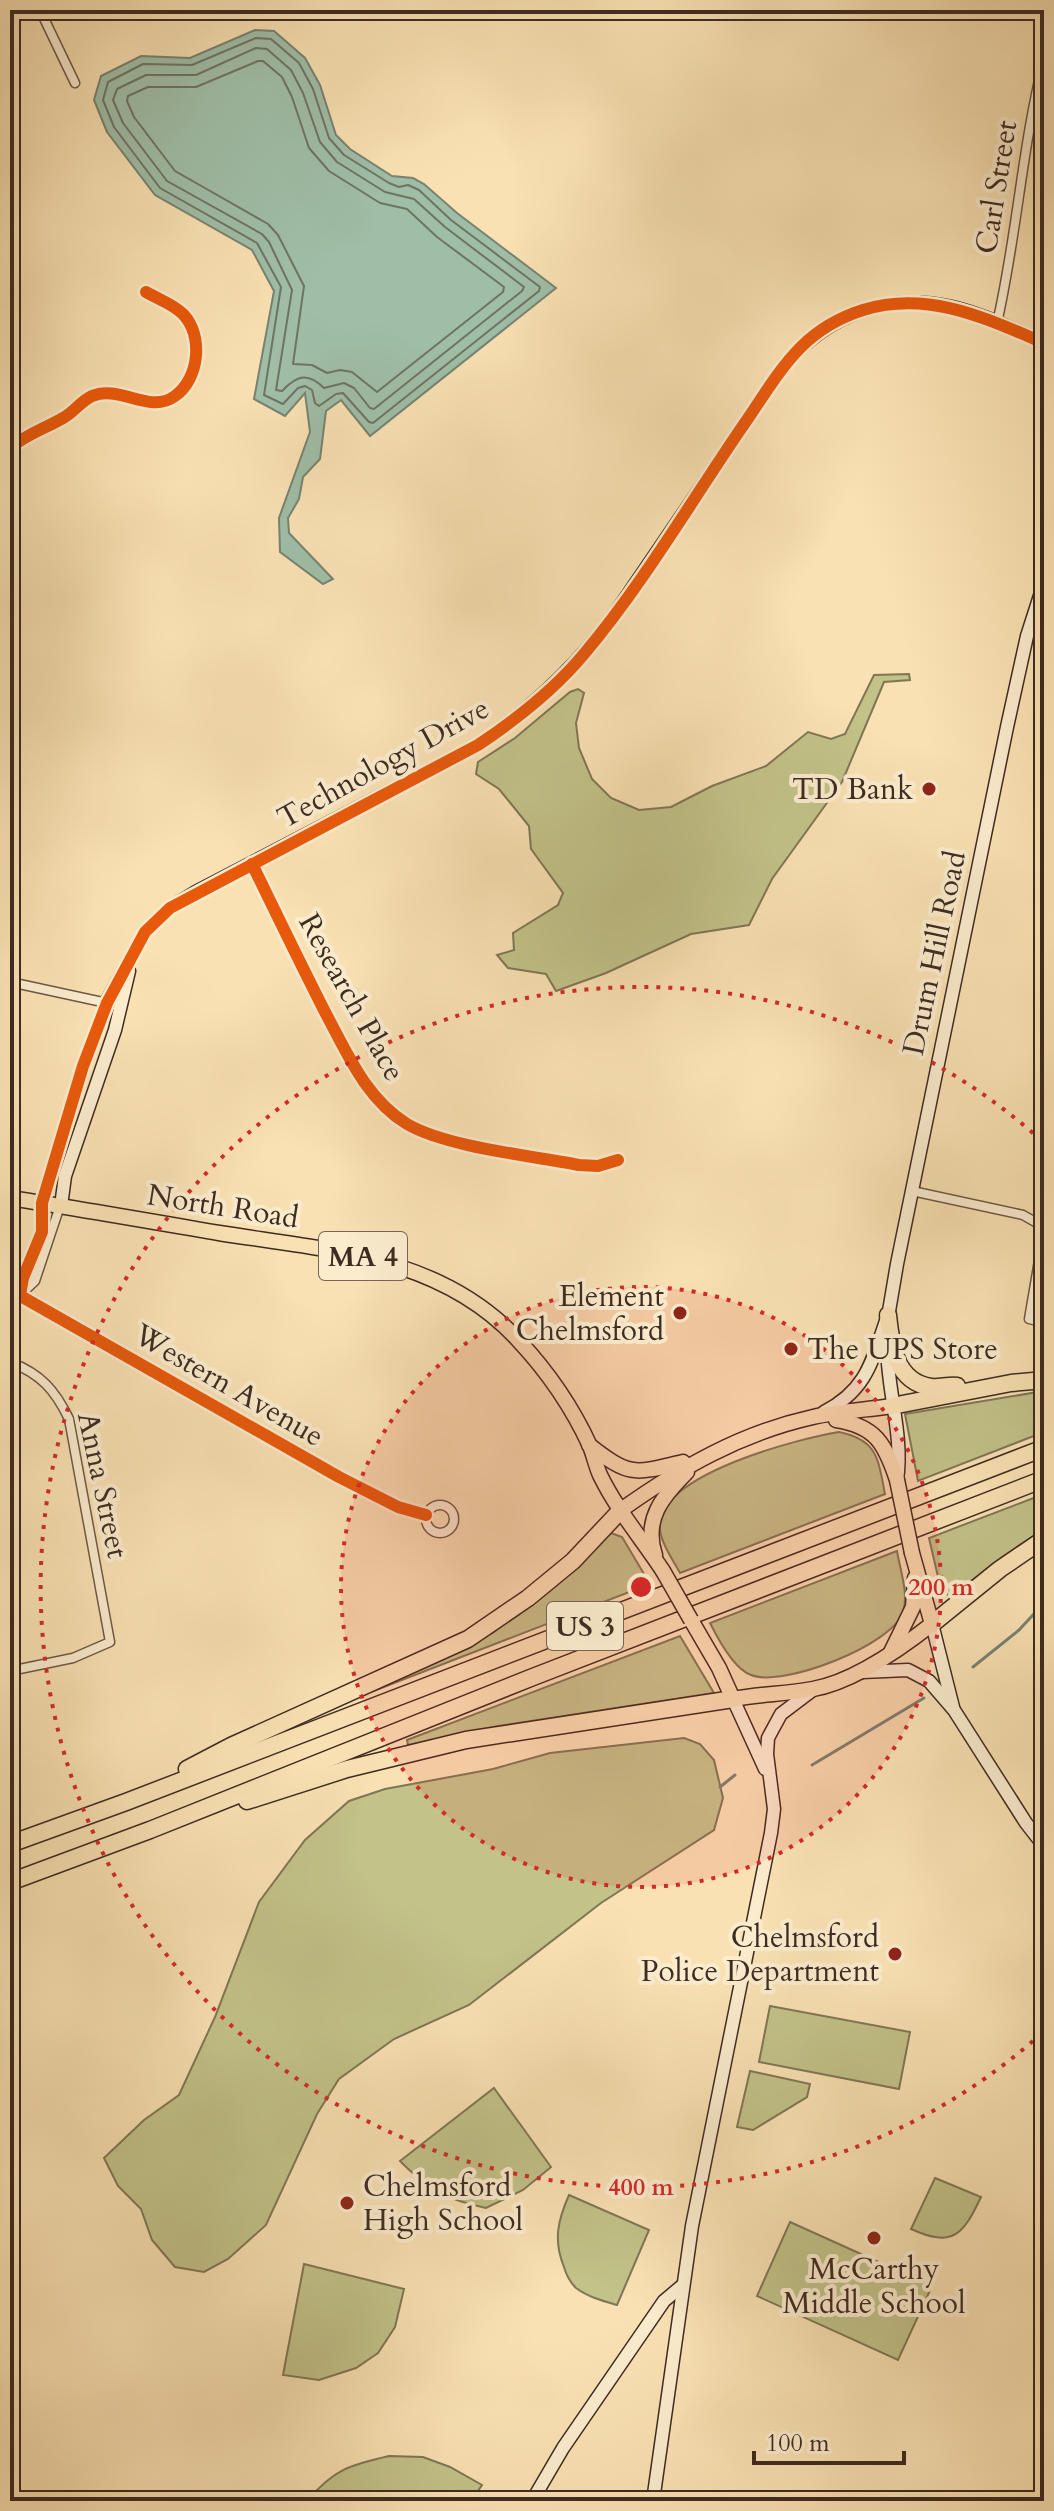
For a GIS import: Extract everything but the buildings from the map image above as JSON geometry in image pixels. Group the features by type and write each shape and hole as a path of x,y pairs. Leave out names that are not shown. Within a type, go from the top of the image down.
{"highway":[{"path":"888,1315 894,1355 903,1370 915,1381 932,1387 990,1386"},
{"path":"892,1406 990,1386 1044,1380"},
{"name":"US 3","path":"10,1844 1044,1448"},
{"name":"US 3","path":"10,1882 1044,1479"},
{"path":"126,1802 231,1746 468,1639 528,1598 573,1561 621,1510"},
{"path":"932,1624 1000,1569 1044,1539"},
{"path":"150,1830 347,1769 466,1740 733,1699"}],"main road":[{"name":"Technology Drive","path":"42,1203 83,1066 107,1003 145,932 170,908 478,745 514,721 583,655 639,581 785,364 819,331 863,310 904,303 954,307 1044,343"},
{"name":"Drum Hill Road","path":"897,1480 901,1456 886,1345 888,1315 1027,636 1041,605 1044,583"},
{"path":"1027,636 1044,625"},
{"name":"Technology Drive","path":"61,1206 65,1176 115,1030 134,952"},
{"name":"North Road","path":"10,1198 329,1249 382,1260 453,1289 517,1338 548,1377 589,1444 600,1474 621,1510"},
{"name":"Drum Hill Road","path":"816,1416 845,1399 862,1382 870,1369 888,1315"},
{"path":"816,1416 892,1406"},
{"name":"MA 4","path":"702,1458 751,1436 816,1416 850,1422 871,1432 888,1453 897,1480 915,1569 954,1710"},
{"name":"North Road","path":"589,1444 614,1464 632,1471 642,1472 702,1458"},
{"path":"621,1510 702,1458"},
{"path":"660,1567 651,1535 654,1512 668,1491 702,1458"},
{"name":"MA 4","path":"621,1510 660,1567 719,1668 733,1699 767,1692 814,1689 855,1673 894,1669 919,1674 954,1710 1044,1846"},
{"path":"890,1654 913,1607 915,1569"},
{"path":"855,1673 890,1654 932,1624"},
{"path":"653,2501 683,2285 708,2142 768,1855 774,1809 767,1754 771,1729 788,1708 814,1689"},
{"path":"733,1699 769,1776"},
{"path":"532,2501 563,2448 664,2301 683,2285"}],"street":[{"path":"40,10 75,83"},
{"name":"Carl Street","path":"997,323 1027,134 1044,59"},
{"path":"10,448 37,429 66,417 94,395 115,393 155,403 167,401 186,387 193,375 196,358 196,338 191,326 175,308 146,292"},
{"name":"Research Place","path":"252,864 304,972 360,1077 391,1112 410,1126 455,1141 579,1165 598,1166 618,1160"},
{"path":"10,982 107,1003"},
{"path":"912,1191 1027,1217 1037,1223 1043,1237 1029,1319 1042,1322"},
{"path":"20,1295 23,1278 42,1232 42,1203"},
{"path":"10,1312 20,1295 35,1281 61,1206"},
{"name":"Western Avenue","path":"10,1290 339,1477 398,1507 426,1515"},
{"name":"Anna Street","path":"10,1362 31,1371 58,1395 69,1419 110,1642 73,1658 10,1671"}],"green space":[{"path":"909,674 910,680 884,682 842,782 772,879 749,925 691,934 606,973 556,991 546,974 508,968 497,955 514,950 513,933 558,905 563,893 531,849 529,826 499,789 476,774 478,762 515,738 570,692 578,689 584,693 576,723 579,748 592,779 611,798 639,810 671,807 712,786 766,766 808,732 831,739 845,734 874,675"},
{"path":"1044,1391 1044,1432 918,1481 905,1414"},
{"path":"839,1432 862,1440 869,1446 878,1461 885,1494 680,1573 663,1542 660,1522 668,1504 685,1488 736,1461 794,1442"},
{"path":"1044,1494 1044,1529 953,1595 942,1594 929,1538"},
{"path":"611,1533 622,1537 650,1584 327,1709 449,1656 494,1632 569,1574"},
{"path":"897,1551 905,1590 903,1612 895,1625 879,1638 835,1661 786,1675 751,1675 733,1660 710,1623"},
{"path":"680,1636 714,1693 498,1726 408,1745 407,1740"},
{"path":"684,1738 700,1744 714,1760 723,1798 714,1830 601,1903 469,2005 394,2039 339,2079 317,2114 266,2225 228,2259 204,2272 175,2267 152,2240 141,2209 118,2186 104,2158 144,2120 179,2095 215,2017 259,1902 305,1840 349,1801 385,1789 493,1769 550,1753"},
{"path":"770,2006 910,2032 899,2089 759,2062"},
{"path":"750,2071 810,2084 807,2097 753,2130 737,2127"},
{"path":"494,2088 551,2167 523,2190 486,2208 439,2192 420,2180 400,2161"},
{"path":"935,2178 981,2197 962,2229 947,2237 925,2235 911,2229"},
{"path":"569,2195 649,2230 617,2305 581,2291 566,2273 558,2239 562,2213"},
{"path":"790,2222 932,2286 898,2360 757,2296"},
{"path":"304,2264 404,2289 395,2327 378,2353 356,2368 319,2380 283,2375"},
{"path":"389,2456 423,2457 450,2467 482,2485 471,2501 307,2501 344,2470"}],"water":[{"path":"255,30 274,31 305,58 320,85 336,135 350,149 392,176 413,178 424,184 556,288 370,436 341,400 326,411 320,459 303,477 299,499 288,518 289,533 333,579 323,584 280,552 279,518 310,432 305,393 285,416 254,399 274,291 252,250 155,195 107,132 94,100 101,76 141,56 190,58"}],"waterway":[{"path":"973,1667 1019,1630 1044,1603"},
{"path":"812,1765 924,1698"},
{"path":"720,1787 735,1775"}],"cycle path":[{"path":"10,448 67,416 92,396 103,393 155,402 165,401 183,388 194,368 196,357 190,323 179,310 146,292"},
{"path":"20,1295 23,1278 42,1232 42,1203 83,1066 107,1003 145,932 170,908 478,745 548,692 584,654 626,600 784,366 822,330 863,310 910,303 978,316 1044,343"},
{"path":"252,864 350,1059 369,1088 393,1114 424,1132 490,1150 579,1165 598,1166 618,1160"},
{"path":"10,1290 339,1477 398,1507 426,1515"}],"place":[{"name":"TD Bank","path":"929,789"},
{"name":"Element Chelmsford","path":"680,1313"},
{"name":"The UPS Store","path":"791,1349"},
{"name":"Chelmsford Police Department","path":"895,1954"},
{"name":"Chelmsford High School","path":"347,2203"},
{"name":"McCarthy Middle School","path":"874,2238"}]}
